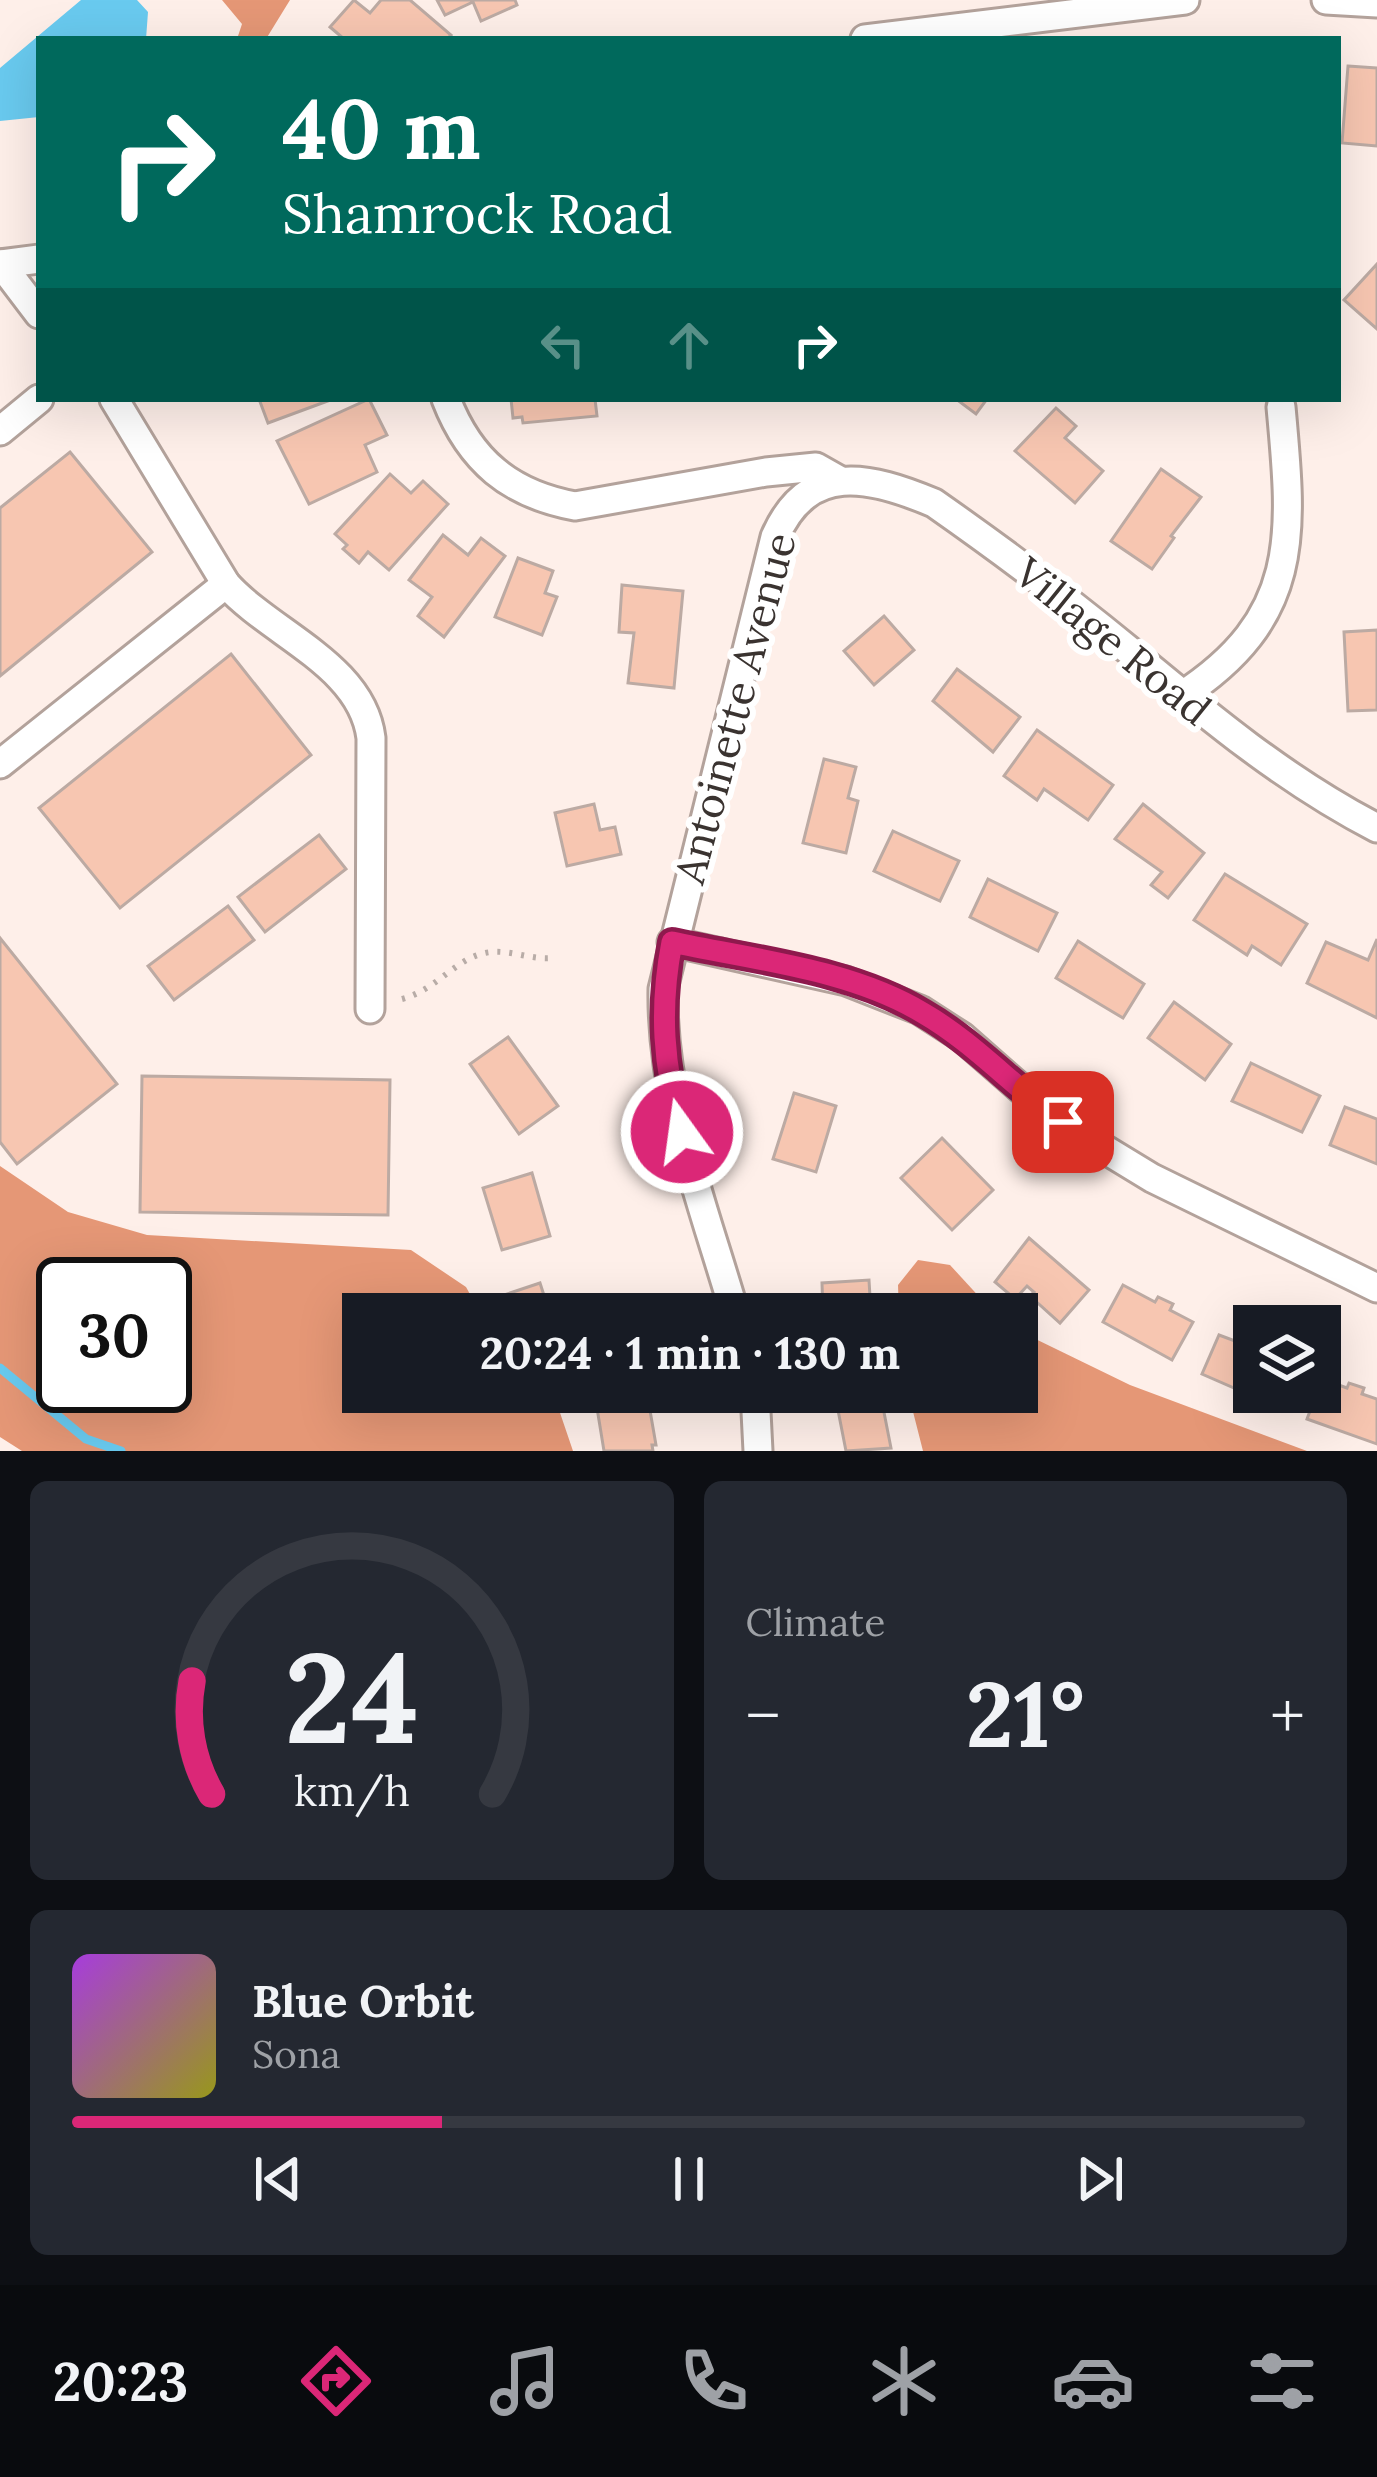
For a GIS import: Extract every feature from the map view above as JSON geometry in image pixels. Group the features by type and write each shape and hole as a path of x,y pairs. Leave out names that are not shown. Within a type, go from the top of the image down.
{"street":[{"path":"890,36 1185,0"},
{"path":"1326,0 1377,3"},
{"path":"0,264 36,260"},
{"path":"0,264 36,310"},
{"path":"0,430 36,401"},
{"path":"116,402 226,584 255,613 341,678 364,707 369,722 370,1009"},
{"name":"Village Road","path":"447,402 464,436 490,471 544,500 575,506 816,467 839,480 899,488 934,503 1297,782 1377,828"},
{"path":"1181,696 1240,649 1277,590 1288,501 1281,407"},
{"name":"Antoinette Avenue","path":"729,1293 668,1087 663,989 775,537 799,499 839,480"},
{"path":"0,764 226,584"},
{"path":"672,942 846,981 920,1010 962,1037 1043,1108 1152,1178 1377,1288"},
{"path":"756,1413 758,1451"}],"path":[{"path":"401,999 426,992 486,952 552,958"}],"shaded area":[{"path":"222,0 290,0 268,36 238,36 242,24"},
{"path":"0,1166 68,1212 147,1235 411,1250 469,1293 342,1293 342,1413 560,1413 573,1451 22,1451 0,1437"},
{"path":"918,1260 950,1265 976,1293 898,1293 898,1285"},
{"path":"1038,1340 1130,1385 1307,1451 923,1451 913,1413 1038,1413"}],"water":[{"path":"81,0 137,0 148,12 146,36 38,36"},
{"path":"36,38 36,117 0,121 0,68"}],"building":[{"path":"354,0 370,13 381,0 410,0 451,35 340,36 330,27"},
{"path":"437,0 515,0 517,5 481,21 473,2 445,15"},
{"path":"1348,66 1377,68 1377,146 1342,143"},
{"path":"1377,264 1377,329 1344,300"},
{"path":"260,402 325,402 268,423"},
{"path":"362,402 370,402 387,435 365,445 377,472 309,504 277,441"},
{"path":"511,402 595,402 597,416 523,423 522,417 513,418"},
{"path":"960,402 985,402 976,414"},
{"path":"1056,408 1076,426 1065,438 1103,471 1075,503 1015,451"},
{"path":"70,452 152,552 0,676 0,508"},
{"path":"1161,469 1201,497 1152,569 1111,541"},
{"path":"390,474 411,493 423,481 448,504 389,570 368,552 359,563 335,534"},
{"path":"443,535 468,555 481,538 505,556 444,637 418,616 432,597 409,580"},
{"path":"518,558 553,571 545,593 557,597 542,635 495,617"},
{"path":"622,585 683,591 674,688 628,683 634,633 619,632"},
{"path":"884,616 914,650 874,685 844,651"},
{"path":"1377,630 1377,710 1348,711 1344,632"},
{"path":"231,654 311,755 120,908 39,808"},
{"path":"957,669 1020,717 993,752 933,701"},
{"path":"1037,730 1113,785 1088,820 1044,789 1037,800 1004,776"},
{"path":"824,759 856,767 848,798 858,801 846,853 803,843"},
{"path":"594,804 600,830 615,827 621,854 567,866 555,813"},
{"path":"1143,804 1204,853 1168,898 1151,885 1162,872 1115,839"},
{"path":"893,831 959,861 940,901 874,871"},
{"path":"319,835 346,869 265,932 238,897"},
{"path":"1225,874 1307,924 1281,965 1252,946 1247,955 1194,920"},
{"path":"988,879 1057,913 1038,951 970,917"},
{"path":"228,906 254,940 174,1000 148,966"},
{"path":"0,938 117,1084 17,1164 0,1142"},
{"path":"1377,939 1377,1018 1307,983 1326,942 1368,960"},
{"path":"1078,941 1144,984 1123,1018 1056,978"},
{"path":"1174,1002 1231,1044 1205,1080 1148,1038"},
{"path":"508,1037 558,1106 519,1134 470,1064"},
{"path":"1251,1063 1320,1096 1302,1132 1232,1101"},
{"path":"142,1076 390,1080 388,1215 140,1212"},
{"path":"794,1093 836,1106 816,1172 773,1159"},
{"path":"1345,1107 1377,1119 1377,1164 1330,1145"},
{"path":"942,1138 993,1190 952,1230 901,1178"},
{"path":"532,1173 550,1236 502,1250 483,1188"},
{"path":"1029,1238 1089,1290 1060,1323 1027,1286 1021,1293 1008,1293 995,1282"},
{"path":"869,1280 870,1293 822,1293 822,1283"},
{"path":"540,1283 543,1293 510,1293"},
{"path":"1123,1285 1155,1302 1158,1297 1173,1304 1170,1310 1193,1322 1172,1360 1103,1322"},
{"path":"1219,1335 1233,1340 1233,1388 1202,1374"},
{"path":"1341,1386 1364,1388 1362,1394 1377,1399 1377,1444 1307,1419 1309,1413 1341,1413"},
{"path":"598,1413 650,1413 653,1451 604,1451"},
{"path":"839,1413 884,1413 891,1448 846,1451"}],"waterway":[{"path":"0,1368 86,1439 121,1451"}],"route":[{"path":"682,1132 668,1087 662,1038 663,989 672,942 846,981 920,1010 962,1037 1063,1122"}]}
